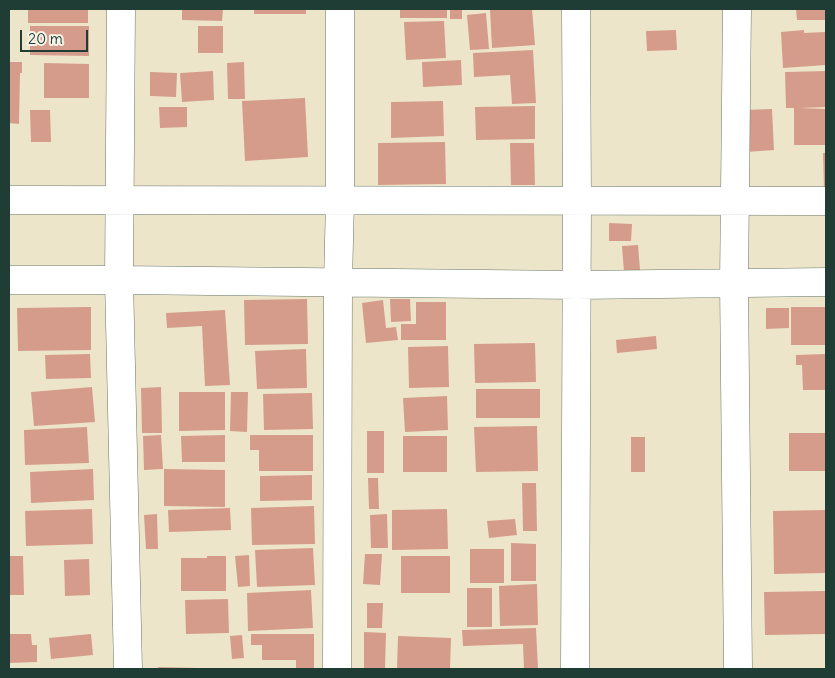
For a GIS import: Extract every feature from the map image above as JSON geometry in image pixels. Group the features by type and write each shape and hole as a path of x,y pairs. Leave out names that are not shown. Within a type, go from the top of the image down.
{"street":[{"path":"121,9 119,280 128,669"},
{"path":"337,669 340,9"},
{"path":"575,669 576,9"},
{"path":"737,9 734,283 738,669"},
{"path":"9,200 826,201"},
{"path":"9,280 577,286 826,282"}],"building":[{"path":"28,9 88,9 88,23 28,23"},
{"path":"182,9 223,9 222,21 182,20"},
{"path":"254,9 306,9 306,14 254,14"},
{"path":"400,9 447,9 447,18 400,18"},
{"path":"450,9 462,9 462,19 450,19"},
{"path":"532,9 535,45 492,48 490,10"},
{"path":"796,9 826,9 826,20 797,20"},
{"path":"486,13 489,49 470,50 467,15"},
{"path":"444,21 446,58 406,60 404,22"},
{"path":"30,26 89,26 89,56 30,55"},
{"path":"198,26 223,26 223,53 198,53"},
{"path":"676,30 677,50 647,51 646,31"},
{"path":"804,30 804,33 826,32 826,65 783,68 781,32"},
{"path":"533,50 536,103 512,104 510,75 474,77 473,53"},
{"path":"461,60 462,85 423,87 422,62"},
{"path":"9,62 22,62 19,124 9,123"},
{"path":"244,62 245,99 228,99 227,63"},
{"path":"44,63 89,64 89,98 44,98"},
{"path":"213,71 214,100 182,102 180,73"},
{"path":"826,71 826,107 800,108 826,109 826,145 794,145 794,108 786,108 785,72"},
{"path":"150,72 177,73 176,97 150,96"},
{"path":"305,98 308,157 245,161 242,101"},
{"path":"443,101 444,136 391,138 391,102"},
{"path":"535,106 535,139 476,140 475,107"},
{"path":"159,107 187,107 187,127 160,128"},
{"path":"772,109 774,150 746,152 744,110"},
{"path":"30,110 50,110 51,142 31,142"},
{"path":"445,142 446,184 378,185 378,143"},
{"path":"510,143 534,143 535,185 511,185"},
{"path":"823,153 826,153 826,190 824,190"},
{"path":"609,223 632,224 631,241 609,241"},
{"path":"638,245 640,270 624,272 622,246"},
{"path":"307,299 308,344 245,345 244,300"},
{"path":"390,299 410,299 411,321 391,322"},
{"path":"383,300 386,328 396,327 398,340 366,343 362,303"},
{"path":"416,302 446,302 446,340 401,340 401,324 416,324"},
{"path":"91,307 91,350 18,351 17,308"},
{"path":"791,307 826,307 826,345 791,345"},
{"path":"766,308 789,308 789,328 766,329"},
{"path":"225,310 230,385 205,386 202,326 167,328 166,313"},
{"path":"656,336 657,349 617,353 616,340"},
{"path":"535,343 536,382 475,383 474,344"},
{"path":"448,346 449,387 409,388 408,347"},
{"path":"306,349 307,388 257,389 255,351"},
{"path":"90,354 91,378 46,379 45,355"},
{"path":"826,354 826,390 803,390 802,365 796,365 796,355"},
{"path":"92,387 95,422 34,426 31,392"},
{"path":"161,387 162,433 142,433 141,388"},
{"path":"476,389 540,389 540,418 476,418"},
{"path":"179,392 225,392 225,430 179,431"},
{"path":"231,392 248,392 247,432 230,431"},
{"path":"312,393 313,429 264,430 263,394"},
{"path":"447,396 448,430 405,432 403,398"},
{"path":"537,426 538,471 476,472 474,427"},
{"path":"87,427 89,463 25,465 24,430"},
{"path":"367,431 384,431 384,473 367,473"},
{"path":"789,433 826,433 826,471 789,471"},
{"path":"161,435 163,469 144,470 143,436"},
{"path":"225,435 225,462 182,462 181,436"},
{"path":"250,435 313,435 313,471 259,471 259,450 250,450"},
{"path":"403,436 447,436 447,472 403,472"},
{"path":"631,437 645,437 645,472 631,472"},
{"path":"93,469 94,500 31,503 30,472"},
{"path":"164,469 225,470 225,507 164,506"},
{"path":"312,475 312,500 260,501 260,476"},
{"path":"368,478 378,478 379,509 369,509"},
{"path":"522,483 536,483 537,531 523,531"},
{"path":"314,506 315,544 252,545 251,508"},
{"path":"230,508 231,530 169,532 168,510"},
{"path":"92,509 93,544 26,546 25,511"},
{"path":"447,509 448,549 392,550 392,510"},
{"path":"826,510 826,573 774,574 773,511"},
{"path":"157,514 158,549 146,549 144,515"},
{"path":"387,514 388,548 371,548 370,515"},
{"path":"515,519 517,535 489,538 487,521"},
{"path":"511,543 536,544 536,581 511,581"},
{"path":"313,548 315,585 257,587 255,550"},
{"path":"470,549 504,549 504,583 470,583"},
{"path":"365,554 382,554 380,585 363,584"},
{"path":"249,555 250,586 238,587 235,556"},
{"path":"9,556 23,556 24,595 9,595"},
{"path":"207,556 226,556 226,591 181,591 181,558 207,558"},
{"path":"401,556 450,556 450,593 401,593"},
{"path":"89,559 90,595 65,596 64,560"},
{"path":"537,584 538,625 500,626 499,586"},
{"path":"467,588 492,588 492,627 467,627"},
{"path":"311,590 313,628 248,631 247,593"},
{"path":"826,591 826,634 765,635 764,592"},
{"path":"228,599 229,633 186,634 185,600"},
{"path":"367,603 383,603 382,628 367,628"},
{"path":"536,628 538,669 524,669 523,644 463,646 462,630"},
{"path":"364,632 386,633 385,669 364,669"},
{"path":"9,634 31,634 32,645 37,645 37,662 9,663"},
{"path":"91,634 93,655 51,659 49,638"},
{"path":"251,634 314,634 314,668 296,669 296,660 262,660 262,645 251,645"},
{"path":"242,635 244,658 232,659 230,636"},
{"path":"398,636 451,638 450,669 397,669"},
{"path":"158,667 197,668 197,669 158,669"}]}
